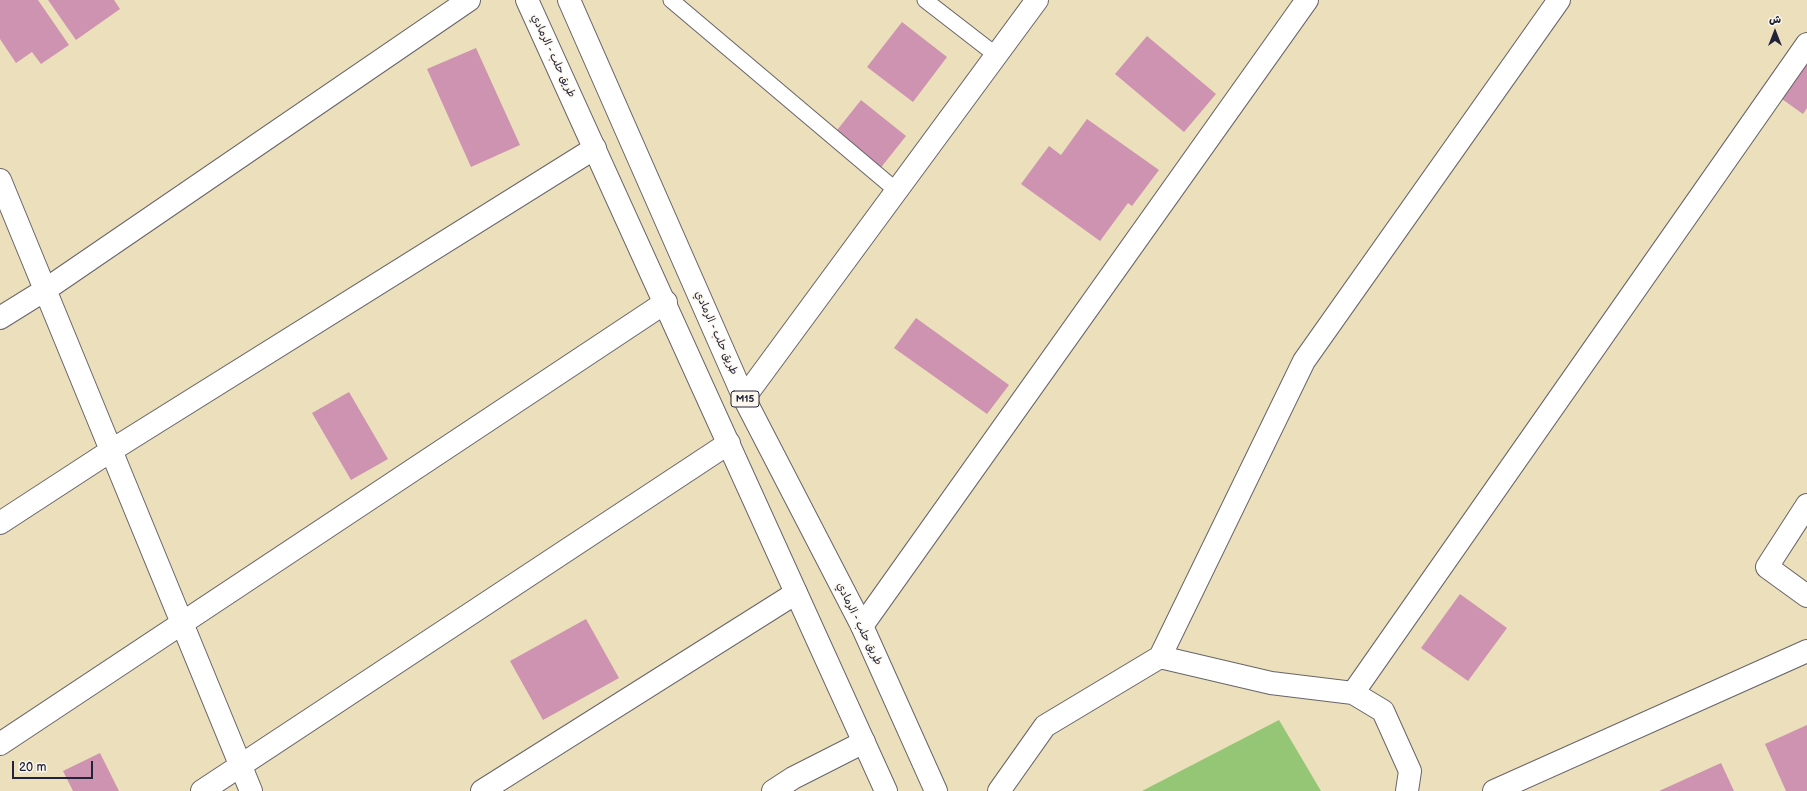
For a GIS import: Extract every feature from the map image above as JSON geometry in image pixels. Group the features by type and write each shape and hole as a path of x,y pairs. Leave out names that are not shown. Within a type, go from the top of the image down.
{"main road":[{"path":"0,318 45,290 469,0"},
{"name":"طريق حلب - الرمادي","path":"527,0 666,302 886,791"},
{"name":"طريق حلب - الرمادي","path":"569,0 744,398 862,626 936,791"},
{"path":"744,398 1037,0"},
{"path":"862,626 1307,0"},
{"path":"999,791 1045,726 1160,657 1304,361 1559,0"},
{"path":"1353,693 1807,44"},
{"path":"0,523 112,450 595,148"},
{"path":"0,180 251,791"},
{"path":"0,744 183,624 666,302"},
{"path":"202,791 729,443"},
{"path":"1807,505 1767,567 1807,596"},
{"path":"482,791 796,593"},
{"path":"1494,791 1807,651"},
{"path":"1160,657 1271,683 1353,693 1383,711 1410,771 1407,791"},
{"path":"773,791 793,778 864,742"}],"lane":[{"path":"671,0 897,191"},
{"path":"925,0 996,55"}],"green space":[{"path":"1279,720 1321,791 1142,791"}],"building":[{"path":"0,0 38,0 69,45 41,64 32,52 16,63 0,39"},
{"path":"48,0 114,0 120,9 76,40"},
{"path":"902,22 947,57 913,102 867,67"},
{"path":"1147,36 1216,94 1184,132 1115,74"},
{"path":"476,48 520,145 471,167 427,69"},
{"path":"1807,55 1807,108 1803,114 1765,87"},
{"path":"861,100 906,136 879,170 834,134"},
{"path":"1087,119 1159,170 1132,206 1128,203 1100,241 1021,184 1049,146 1061,155"},
{"path":"916,318 1009,385 987,414 894,348"},
{"path":"349,392 388,459 351,480 312,413"},
{"path":"1460,594 1507,628 1468,681 1421,648"},
{"path":"586,619 619,678 543,720 510,661"},
{"path":"1807,725 1807,791 1786,791 1765,744"},
{"path":"100,753 119,791 73,791 63,771"},
{"path":"1721,763 1734,791 1659,791"}]}
